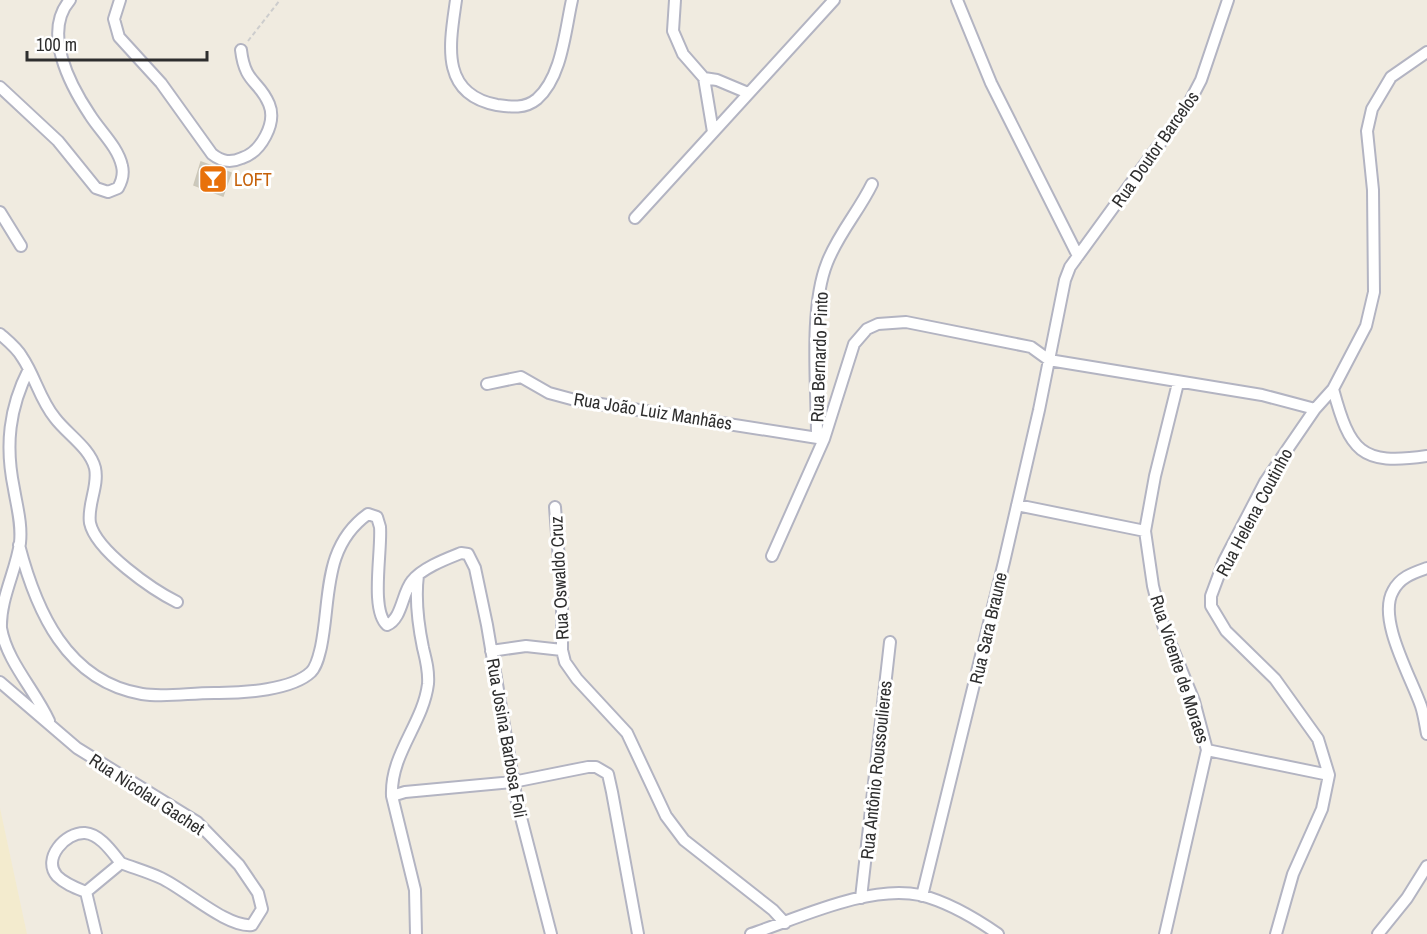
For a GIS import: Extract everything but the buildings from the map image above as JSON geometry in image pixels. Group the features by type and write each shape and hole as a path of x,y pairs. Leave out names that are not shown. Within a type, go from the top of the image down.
{"street":[{"path":"0,87 58,141 96,188 108,192 118,188 123,174 119,159 75,90 63,58 58,33 59,23 62,10 70,0"},
{"path":"120,0 114,19 119,37 161,83 212,154 229,162 250,155 258,149 271,114 269,105 245,73 240,50"},
{"path":"456,0 449,42 453,70 468,92 479,100 514,107 525,106 537,99 548,85 559,59 572,0"},
{"path":"675,0 672,21 679,47 704,78 713,132"},
{"path":"635,218 834,0"},
{"path":"957,0 991,82 1078,255"},
{"name":"Rua Doutor Barcelos","path":"1078,255 1188,105 1202,80 1228,0"},
{"name":"Rua Helena Coutinho","path":"1276,934 1293,874 1322,809 1329,775 1318,739 1275,679 1226,631 1211,606 1211,596 1224,561 1266,482 1315,409 1333,389 1366,326 1374,291 1373,190 1367,152 1367,131 1372,109 1392,77 1427,52"},
{"path":"704,78 717,80 748,93"},
{"name":"Rua Bernardo Pinto","path":"820,438 817,320 822,278 830,255 872,184"},
{"path":"0,212 21,246"},
{"name":"Rua Sara Braune","path":"922,896 1017,505 1065,280 1078,255"},
{"path":"772,556 820,438 854,344 867,329 878,324 906,322 997,339 1031,347 1049,360 1262,396 1315,409"},
{"path":"0,334 22,356 53,416 85,451 94,466 96,484 90,522 98,538 106,549 158,592 177,602"},
{"path":"29,369 15,400 10,426 10,470 19,509 20,545 40,611 63,647 76,660 108,682 144,695 254,692 288,683 310,672 316,662 323,634 332,564 344,543 368,514 377,517 380,527 378,599 380,613 385,624 390,625 395,619 406,590 418,575"},
{"name":"Rua João Luiz Manhães","path":"487,384 521,377 561,397 820,438"},
{"name":"Rua Vicente de Moraes","path":"1165,934 1207,750 1194,701 1162,625 1153,586 1145,531 1155,476 1178,383"},
{"path":"1333,389 1342,421 1352,441 1364,453 1380,459 1427,456"},
{"path":"1017,505 1145,531"},
{"name":"Rua Oswaldo Cruz","path":"555,507 562,600 562,650 565,662 577,679 627,733 666,816 684,840 773,910 785,923"},
{"path":"20,545 5,594 1,626 11,657 34,691 51,726"},
{"name":"Rua Josina Barbosa Foli","path":"418,575 456,555 464,553 472,560 491,651 513,782 551,934"},
{"path":"1427,568 1410,574 1399,582 1389,603 1389,620 1423,710 1427,734"},
{"path":"416,934 415,890 392,796 394,770 422,707 428,681 418,603 418,575"},
{"name":"Rua Antônio Roussoulieres","path":"861,898 890,642"},
{"path":"491,651 526,646 562,650"},
{"path":"0,682 51,726"},
{"name":"Rua Nicolau Gachet","path":"51,726 77,748 197,822 227,851 245,874 262,900 262,909 252,925 244,926 222,916 159,877 121,863"},
{"path":"1207,750 1329,775"},
{"path":"392,796 405,792 513,782 596,767 608,774 638,934"},
{"path":"84,833 106,844 121,863 86,892 65,882 51,864 65,840 84,833"},
{"path":"1378,934 1407,898 1427,866"},
{"path":"86,892 96,934"},
{"path":"751,934 861,898 885,894 922,896 971,916 998,934"}],"path":[{"path":"240,50 280,0"}],"shaded area":[{"path":"0,808 27,934 0,934"}],"place":[{"name":"LOFT","path":"213,179"}]}
